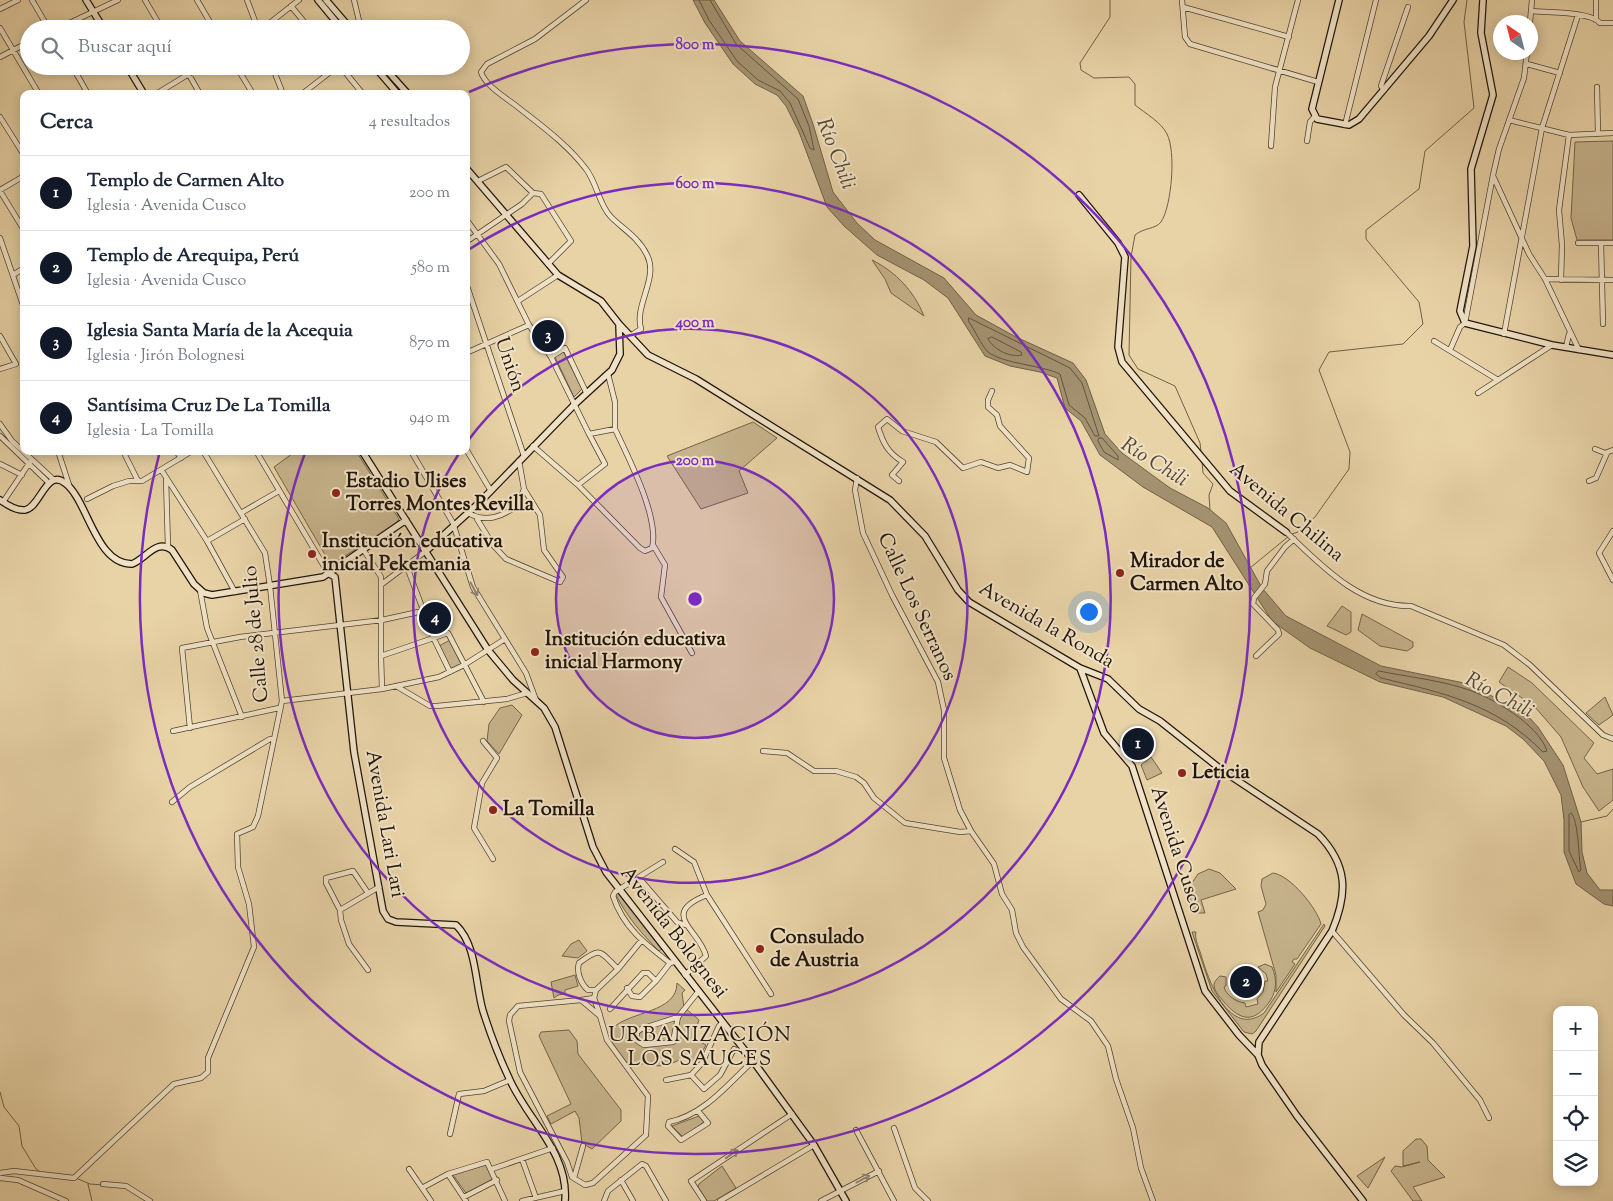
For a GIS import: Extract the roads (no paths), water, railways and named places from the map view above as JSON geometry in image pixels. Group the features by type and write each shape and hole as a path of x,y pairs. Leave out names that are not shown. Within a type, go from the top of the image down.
{"main road":[{"path":"86,0 98,20"},
{"path":"318,0 335,20"},
{"path":"326,0 343,20"},
{"path":"1339,0 1312,109 1315,116 1345,125 1356,122 1384,90 1430,36 1453,0"},
{"path":"1483,0 1481,33 1493,95 1471,169 1473,246 1460,311 1461,318 1465,323 1504,334 1552,345 1613,355"},
{"path":"132,75 142,90"},
{"path":"382,75 395,90"},
{"path":"391,75 404,90"},
{"name":"Avenida la Ronda","path":"470,172 558,275 602,301 619,324 648,355 696,379 890,500 925,536 964,598 1080,668 1108,679 1138,708 1160,721 1223,771 1318,834 1329,845 1342,871 1343,890 1338,916 1332,931 1259,1042 1258,1055"},
{"name":"Avenida Chilina","path":"1079,195 1118,242 1124,257 1118,347 1122,362 1230,491 1291,536"},
{"path":"426,551 491,491 586,392 615,366 620,354 619,324"},
{"path":"619,340 630,336"},
{"name":"Avenida Bolognesi","path":"365,455 488,650 527,693 544,708 555,727 593,847 606,872 672,962 685,975 753,1061 792,1114 814,1145 846,1201"},
{"path":"1,501 17,509 28,509 52,482 64,482 71,490 104,547 115,559 132,564 156,548 168,547 200,590 212,595 320,578 406,520"},
{"name":"Avenida Lari Lari","path":"328,573 335,577 354,752 383,910 388,919 396,922 456,925 466,934 483,1011 510,1080 553,1148 562,1171 566,1191 564,1201"},
{"name":"Avenida Cusco","path":"1080,668 1104,732 1132,766 1205,990 1258,1055 1262,1065 1297,1116 1363,1201"},
{"path":"1087,685 1096,674"},
{"path":"1245,1041 1259,1042"}],"street":[{"path":"0,9 18,0"},
{"path":"32,0 44,20"},
{"path":"75,20 118,0"},
{"path":"145,0 157,20"},
{"path":"197,0 209,20"},
{"path":"247,0 255,20"},
{"path":"274,20 299,0"},
{"path":"354,0 359,20"},
{"path":"586,0 535,39 487,64 481,72 482,77 559,140 575,156 590,175 610,216 631,233 647,255 649,275 640,307 641,329 630,336"},
{"path":"1182,0 1185,37 1190,44 1318,82"},
{"path":"1271,146 1276,87 1298,0"},
{"path":"1345,125 1376,0"},
{"path":"1531,15 1532,0"},
{"path":"1596,0 1596,18 1600,23 1613,23"},
{"path":"292,6 303,20"},
{"path":"1183,7 1289,37"},
{"path":"1384,90 1382,86 1408,7"},
{"path":"1532,11 1596,18"},
{"path":"1504,334 1542,128 1578,15"},
{"path":"0,28 20,61"},
{"path":"0,57 20,46"},
{"path":"1450,350 1460,327 1465,323 1493,175 1509,120 1524,78 1527,60"},
{"path":"1527,64 1560,73"},
{"path":"28,75 37,90"},
{"path":"77,75 86,90"},
{"path":"162,90 186,75"},
{"path":"189,75 198,90"},
{"path":"241,75 251,90"},
{"path":"276,75 281,90"},
{"path":"307,90 327,75"},
{"path":"347,75 360,90"},
{"path":"1597,87 1598,134"},
{"path":"1307,141 1310,122 1315,116"},
{"path":"0,117 20,149"},
{"path":"1509,120 1569,135 1613,133"},
{"path":"1560,280 1562,245 1559,210 1569,135"},
{"path":"478,181 506,167 534,193 540,194 571,241 548,264"},
{"path":"1493,175 1522,235 1529,254 1545,279 1579,350"},
{"path":"20,178 0,191 20,224"},
{"path":"470,240 522,204 534,193"},
{"path":"470,224 499,264 529,325 552,357 588,434 605,464 578,485"},
{"path":"0,238 20,296"},
{"path":"1578,243 1613,243"},
{"path":"1601,243 1603,324"},
{"path":"13,275 20,271"},
{"path":"518,301 558,275"},
{"path":"1545,279 1613,280"},
{"name":"Unión","path":"470,296 521,458 524,488"},
{"path":"470,352 529,325"},
{"path":"1566,347 1569,332"},
{"path":"0,336 16,364 0,369"},
{"path":"1434,341 1498,380"},
{"path":"1538,341 1541,348 1540,353"},
{"path":"1478,393 1552,345"},
{"path":"552,357 564,348 586,392"},
{"path":"533,446 578,485 640,548 646,550 652,548 655,538 653,525 637,478 615,429 615,402 608,374"},
{"path":"899,481 892,474 903,462 891,454 884,443 878,427 887,419 902,431 936,442 963,468 981,462 998,468 1010,465 1027,472 1029,458 1000,426 997,415 988,407 988,400 992,392"},
{"path":"0,424 20,451"},
{"path":"588,434 615,429"},
{"path":"0,436 20,453"},
{"path":"1595,449 1607,453"},
{"path":"1589,481 1596,478 1607,453 1613,450"},
{"path":"22,455 52,482"},
{"path":"24,455 30,462"},
{"path":"59,455 71,490"},
{"path":"125,455 138,481"},
{"path":"87,499 113,486 142,481 162,471 185,455"},
{"name":"Calle 28 de Julio","path":"0,1173 14,1171 74,1178 174,1084 201,1078 208,1072 208,1058 254,947 249,904 238,867 237,834 253,826 263,799 279,708 282,701 270,586 264,553 205,455"},
{"path":"258,455 328,573"},
{"path":"413,455 454,527 470,582 529,680 536,700"},
{"path":"470,455 491,491"},
{"path":"1,501 30,462"},
{"path":"0,464 22,475"},
{"path":"162,471 207,541 235,592"},
{"name":"Calle Los Serranos","path":"857,478 855,490 864,533 892,595 938,682 944,710 944,758 960,810 971,831 994,864 1002,894 1012,910 1016,933 1023,947 1061,999 1091,1021 1108,1046 1116,1079 1132,1128 1141,1168 1154,1201"},
{"path":"166,479 168,547"},
{"path":"468,513 477,519 493,545 506,559 560,582 563,577 544,550 540,515 524,488"},
{"path":"477,519 493,518 510,511 518,505 524,488"},
{"path":"241,513 279,492"},
{"path":"207,541 245,519"},
{"path":"1613,530 1598,553 1608,567 1613,580"},
{"path":"1256,656 1279,634 1278,630 1253,604 1254,598 1263,587 1267,571 1291,536"},
{"name":"Avenida Chilina","path":"1291,536 1350,588 1397,607 1407,606 1504,645 1530,665 1603,735 1613,739"},
{"path":"653,545 665,565 661,597 692,653"},
{"path":"363,549 381,577 382,584 382,689"},
{"path":"382,584 426,551"},
{"path":"1608,567 1613,563"},
{"path":"407,567 434,639 450,672"},
{"path":"200,590 207,628 242,717"},
{"path":"190,728 182,648 275,633 382,620 423,610"},
{"path":"381,656 448,633 484,702"},
{"path":"282,701 349,694 439,678 464,666 504,639"},
{"path":"396,686 430,706 507,699 527,693"},
{"path":"174,730 279,708"},
{"path":"172,802 190,787 274,739"},
{"path":"483,742 497,758 482,783 474,828 493,859"},
{"path":"763,751 792,755 814,771 836,770 856,777 864,783 874,798 905,823 960,832 971,831"},
{"path":"675,849 694,862 706,895 772,994"},
{"path":"627,988 632,996 640,997 672,962 641,941 618,910 613,896 619,889 663,862"},
{"path":"368,893 353,871 326,878 326,883 340,910 340,920 349,944 368,970"},
{"path":"639,878 677,922 685,925"},
{"path":"340,910 379,887"},
{"path":"685,975 706,956 685,925 683,913 688,904 706,895"},
{"path":"1332,931 1404,1015 1433,1043 1480,1100 1489,1118"},
{"path":"594,998 518,1006 510,1015 509,1021 520,1072 569,1170 574,1178 585,1185 592,1183 646,1135 648,1096 607,1040 594,998 596,990 618,969 641,941"},
{"path":"596,990 588,990 583,986 577,968 579,963 595,951 599,952 618,969"},
{"path":"610,1009 627,988 643,973 648,973 656,981"},
{"path":"678,1017 641,1029 637,1032 636,1040 644,1045 673,1042 678,1017 698,992"},
{"path":"581,1000 600,1016"},
{"path":"666,1080 691,1075 702,1063 722,1023"},
{"path":"691,1075 704,1089 720,1075 734,1049"},
{"path":"698,1111 708,1122 682,1140 668,1126 669,1122 685,1119 698,1111 753,1061"},
{"path":"450,1134 459,1094 484,1091 510,1080"},
{"path":"704,1201 691,1181 792,1114"},
{"path":"894,1128 915,1188 928,1201"},
{"path":"856,1130 894,1201"},
{"path":"720,1201 814,1145"},
{"path":"574,1178 583,1146"},
{"path":"492,1169 553,1148"},
{"path":"522,1159 536,1198"},
{"path":"422,1188 448,1174 485,1162 492,1169 505,1201"},
{"path":"604,1201 606,1193 639,1166 644,1165 665,1201"},
{"path":"409,1169 431,1201"},
{"path":"562,1171 569,1170"},
{"path":"821,1201 879,1171"},
{"path":"448,1174 465,1199 496,1180"},
{"path":"0,1178 18,1180 59,1200 66,1201"},
{"path":"621,1180 633,1201"},
{"path":"102,1184 126,1186 150,1201"},
{"path":"522,1201 566,1191"}],"water":[{"path":"693,0 714,0 740,41 803,96 833,192 857,223 875,240 944,278 976,315 1016,337 1073,363 1086,380 1105,434 1122,453 1170,488 1208,508 1226,523 1262,588 1286,616 1381,666 1469,684 1526,714 1538,727 1563,765 1581,822 1582,852 1587,873 1600,890 1613,890 1613,906 1604,904 1576,884 1564,852 1564,820 1561,795 1544,761 1523,739 1506,726 1443,697 1380,682 1310,648 1272,621 1212,527 1143,487 1100,455 1081,421 1065,408 1057,378 1040,372 1010,366 985,356 948,298 924,280 877,255 844,226 827,207 799,132 786,106 777,95 755,84 733,64 705,23"}],"waterway":[{"path":"1110,0 1110,17 1080,63 1081,70 1094,78 1129,77 1135,84 1135,105 1157,122 1167,134 1170,142 1172,165 1168,203 1161,222 1135,235 1131,257 1129,355 1138,369 1175,386 1200,443 1201,452"},
{"path":"1292,534 1298,532 1315,517 1349,469 1350,452 1319,370 1329,352 1403,344 1423,324 1419,302 1366,239 1366,230 1419,189 1425,151 1474,108 1464,22 1467,0"},
{"path":"1202,461 1203,473 1213,484 1209,495 1210,510"},
{"path":"1250,568 1289,536"},
{"path":"1581,822 1607,816 1613,809"},
{"path":"0,1092 4,1107 19,1126 22,1146 36,1169 42,1173"},
{"path":"76,1178 90,1184 103,1185"},
{"path":"88,1184 92,1201"}],"place":[{"name":"Iglesia Santa María de la Acequia","path":"548,336"},
{"name":"Estadio Ulises Torres Montes Revilla","path":"336,493"},
{"name":"Institución educativa inicial Pekemania","path":"312,554"},
{"name":"Mirador de Carmen Alto","path":"1120,573"},
{"name":"Santísima Cruz De La Tomilla","path":"435,618"},
{"name":"Institución educativa inicial Harmony","path":"535,652"},
{"name":"Templo de Carmen Alto","path":"1138,744"},
{"name":"Leticia","path":"1182,773"},
{"name":"La Tomilla","path":"493,810"},
{"name":"Consulado de Austria","path":"760,949"},
{"name":"Templo de Arequipa, Perú","path":"1246,982"}],"district":[{"name":"URBANIZACIÓN LOS SAUCES","path":"700,1048"}],"water label":[{"name":"Río Chili","path":"835,154"},
{"name":"Río Chili","path":"1154,463"},
{"name":"Río Chili","path":"1499,696"}]}
